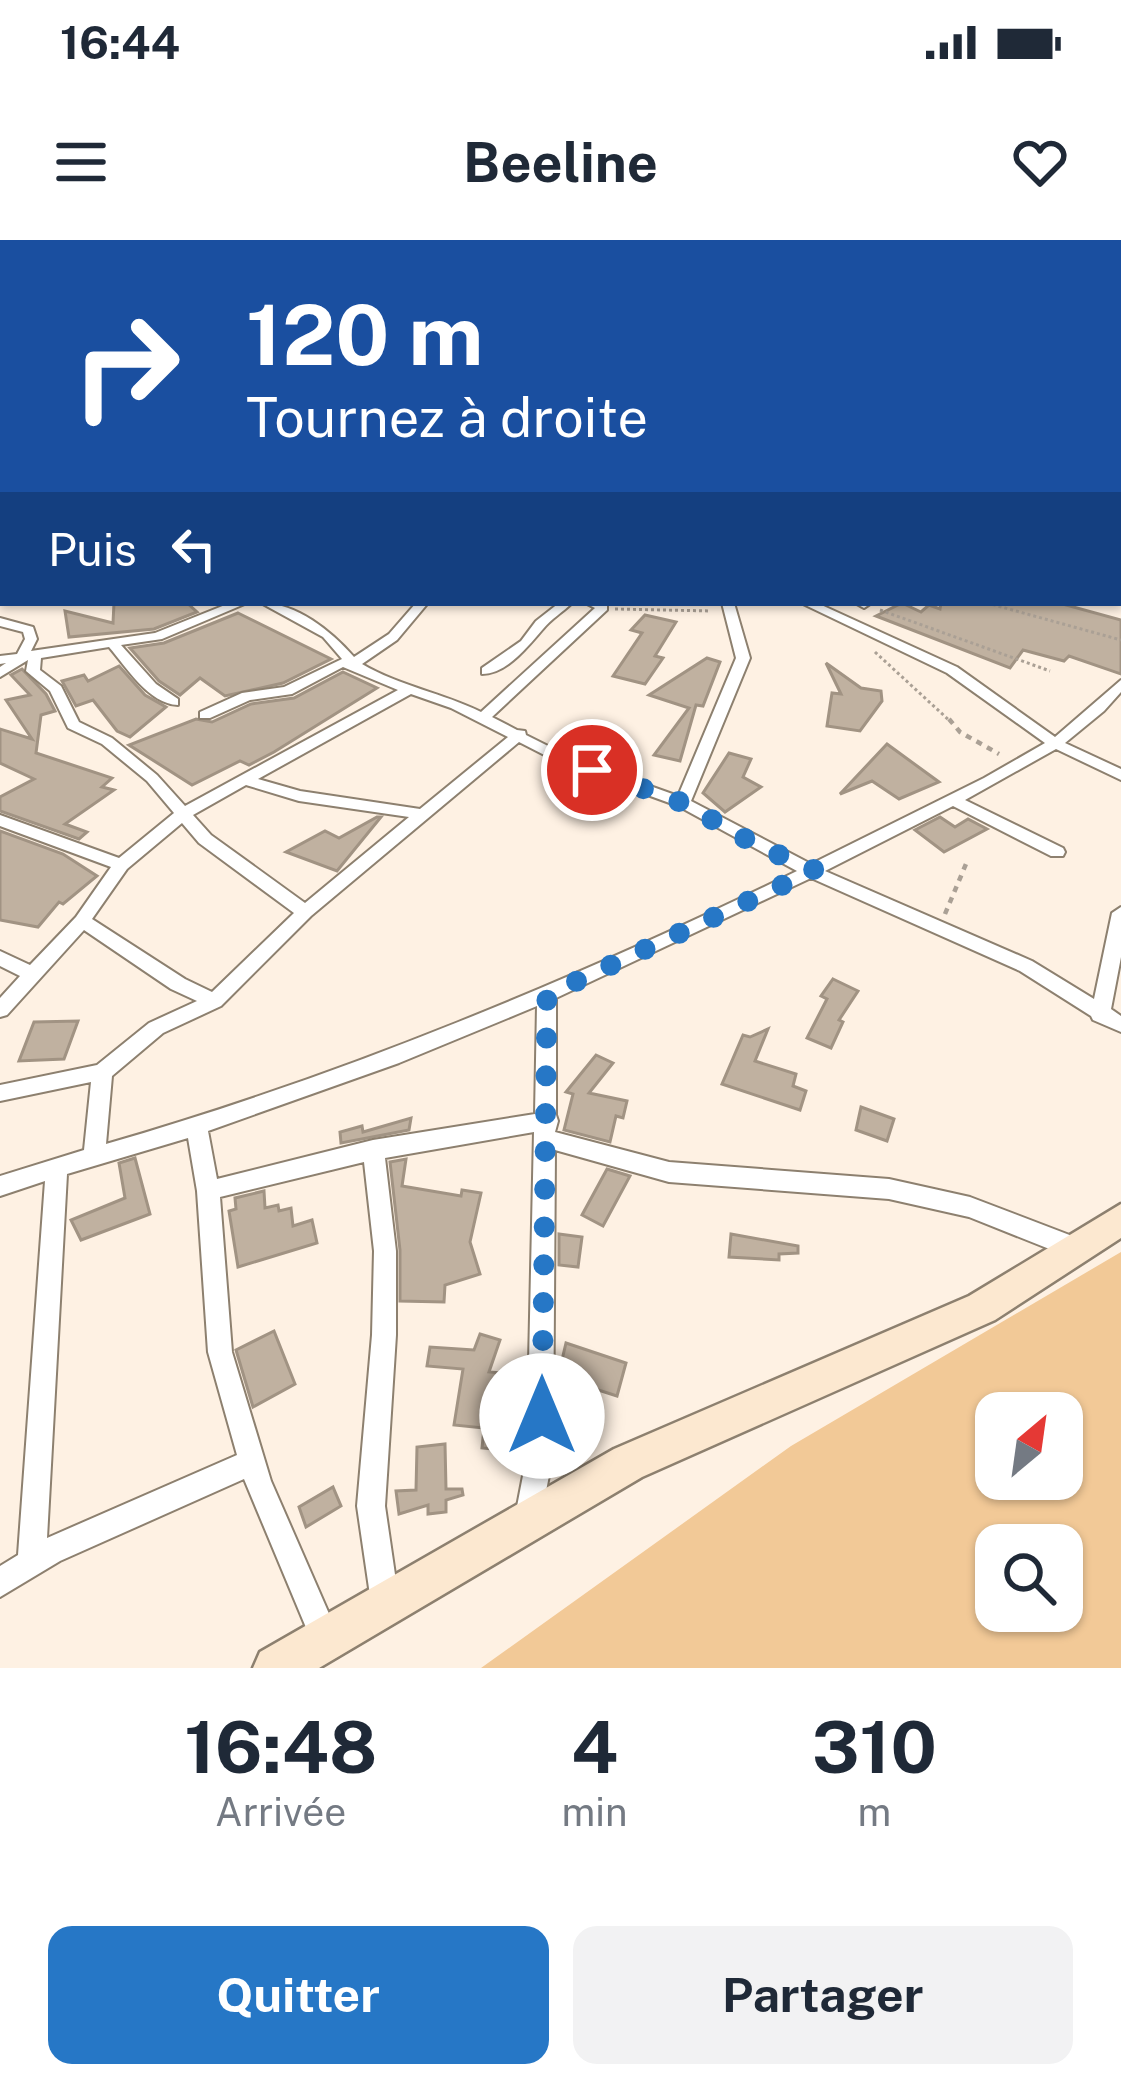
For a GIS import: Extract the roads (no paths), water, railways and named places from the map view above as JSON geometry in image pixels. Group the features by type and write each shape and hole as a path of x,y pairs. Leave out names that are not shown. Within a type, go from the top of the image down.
{"street":[{"path":"0,660 114,645 180,629 234,606"},
{"path":"273,606 327,634 352,664"},
{"path":"352,664 393,637 419,606"},
{"path":"488,671 526,644 540,624 562,606"},
{"path":"484,717 596,606"},
{"path":"814,606 952,670 1054,743 1121,775"},
{"path":"683,803 743,658 730,607"},
{"path":"0,622 29,631 27,658 33,671 56,688 73,725 107,741 152,778 205,839 305,912"},
{"path":"114,645 151,687 173,701"},
{"path":"0,674 27,658"},
{"path":"205,715 247,696 287,691 341,663 352,664 484,717 567,760 683,803 758,846 1026,966 1121,1024"},
{"path":"0,1186 197,1126 547,995 815,870 1020,766 1113,708 1121,684"},
{"path":"0,1010 82,921 122,865 184,813 408,690"},
{"path":"0,1093 102,1072 156,1028 214,1001 305,912 520,734"},
{"path":"245,780 326,801 421,814"},
{"path":"952,799 1057,853"},
{"path":"0,820 122,865"},
{"path":"1100,1015 1121,913"},
{"path":"82,921 178,984 214,1001"},
{"path":"0,958 34,975"},
{"path":"528,1522 541,1455 547,995"},
{"path":"94,1154 102,1072"},
{"path":"197,1126 208,1191 220,1352 252,1462 325,1639"},
{"path":"208,1191 284,1168 374,1149 548,1130 669,1172 889,1189 970,1207 1072,1247"},
{"path":"374,1149 385,1251 385,1314 371,1506 385,1602"},
{"path":"32,1560 57,1167"},
{"path":"276,1668 628,1463 982,1308 1121,1219"},
{"path":"0,1583 32,1560 252,1462"}]}
